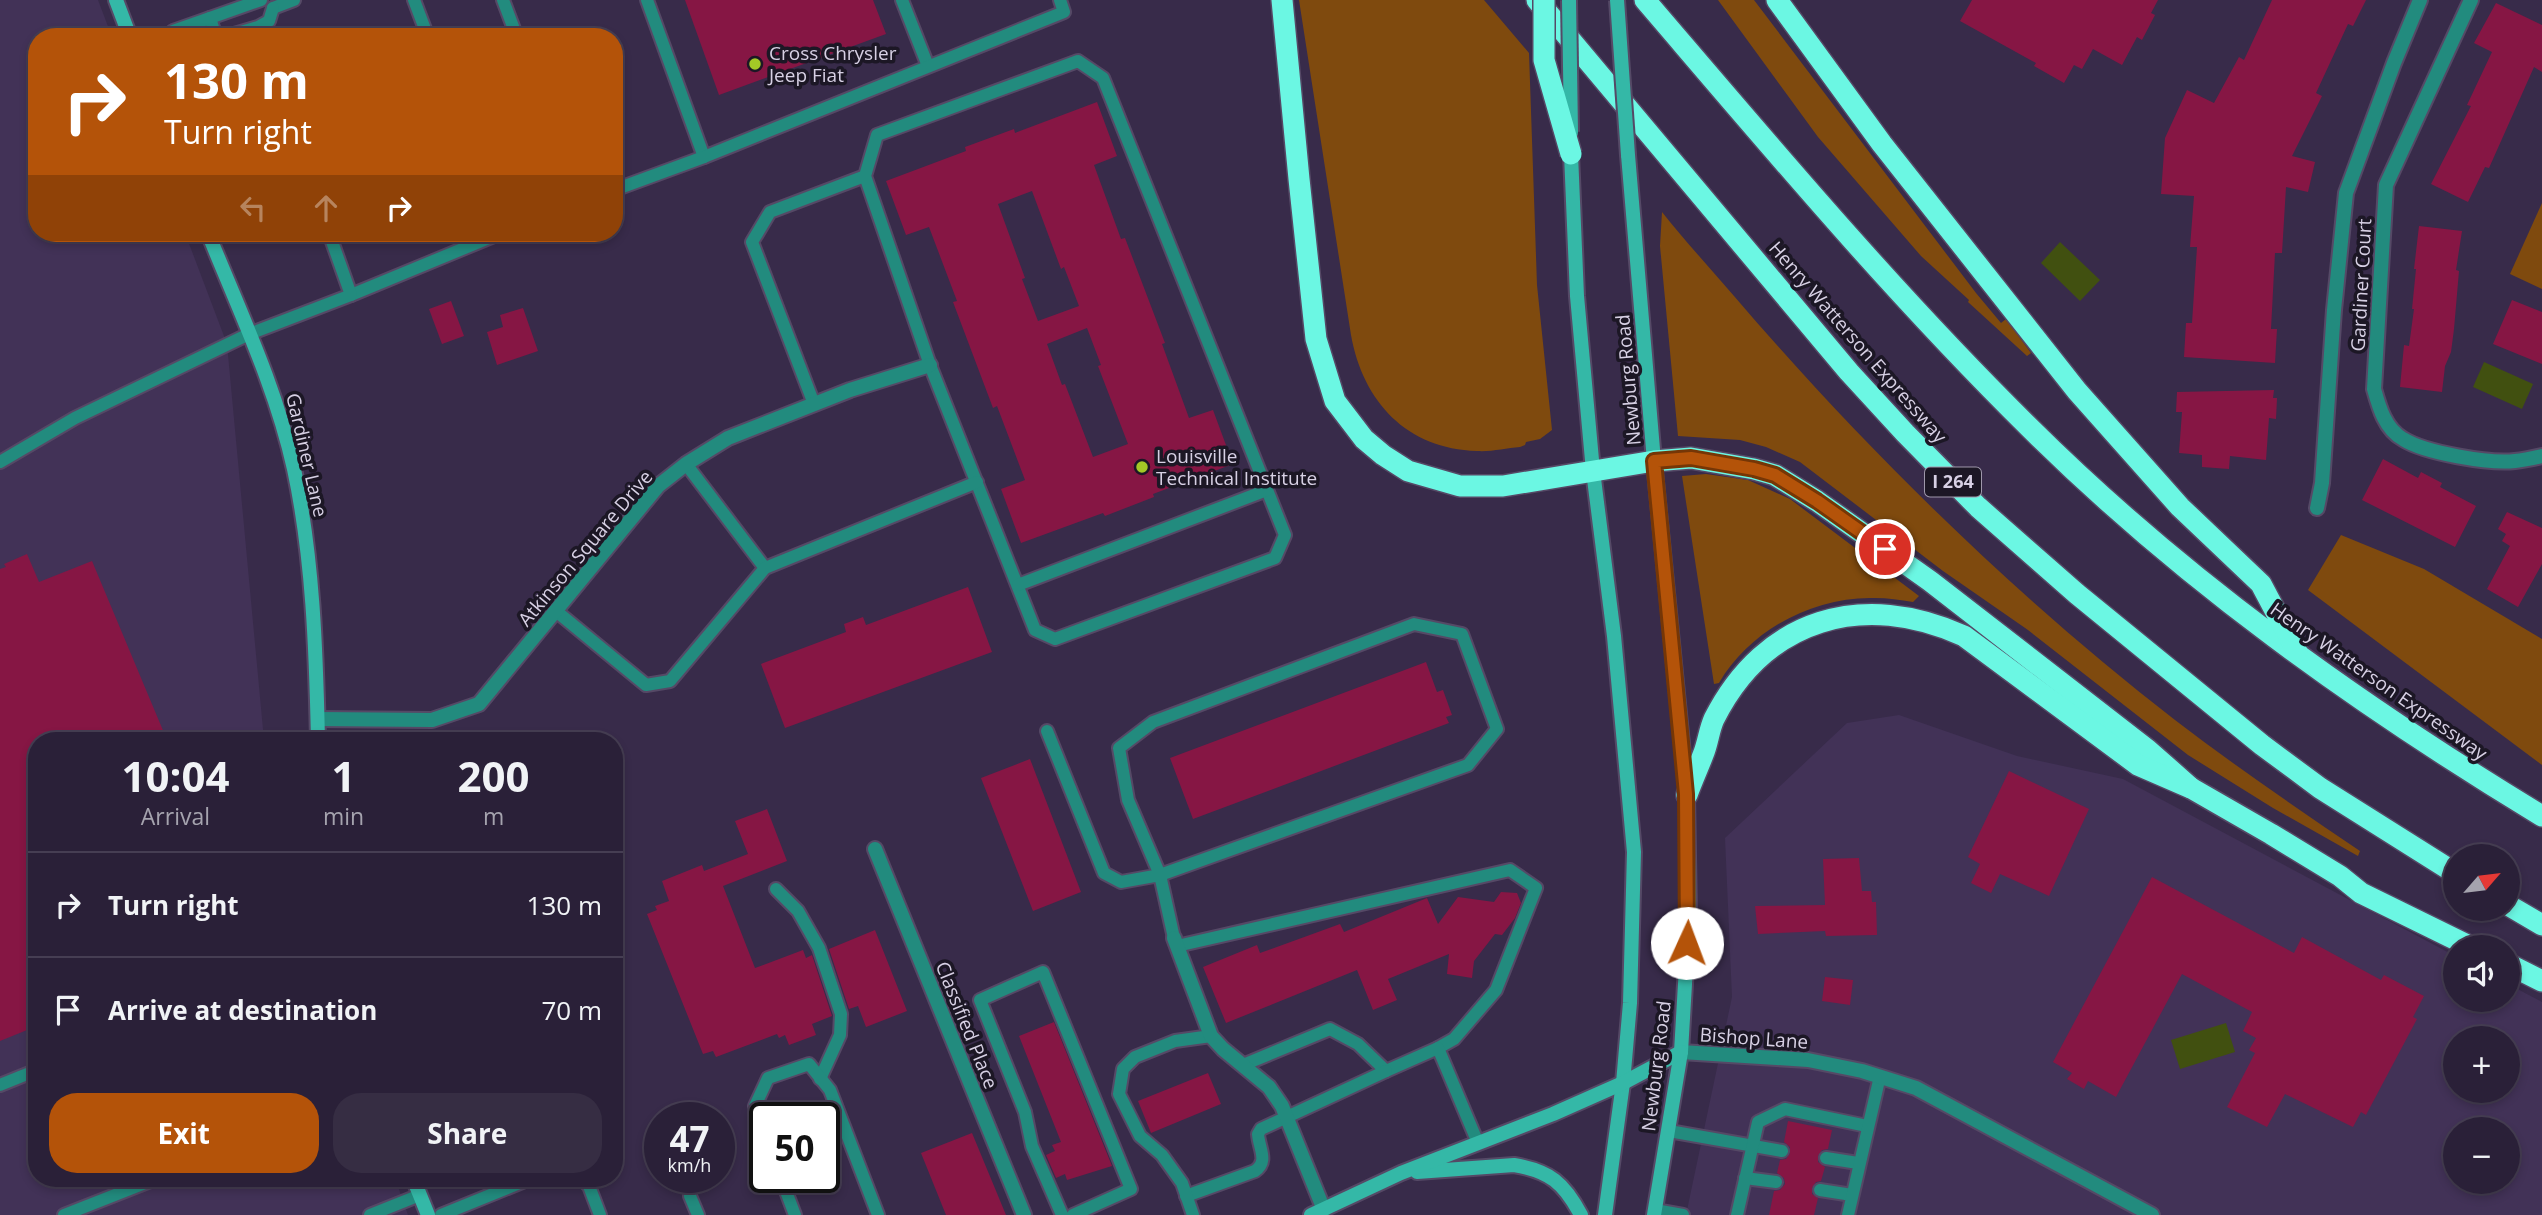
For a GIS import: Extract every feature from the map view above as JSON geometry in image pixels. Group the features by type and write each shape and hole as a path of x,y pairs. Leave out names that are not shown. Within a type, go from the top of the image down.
{"highway":[{"path":"1282,0 1316,339 1335,401 1364,439 1408,471 1460,486 1503,486 1654,461 1691,458 1775,475 1930,580 2148,750 2191,788"},
{"name":"Henry Watterson Expressway","path":"1537,0 1849,372 1978,507 2077,594 2262,746 2320,788 2443,865"},
{"path":"1544,0 1544,60 1571,154"},
{"name":"Henry Watterson Expressway","path":"1645,0 1908,304 2032,430 2197,577 2300,657 2382,714 2542,816"},
{"path":"1665,0 1685,46"},
{"path":"1777,0 1882,144 2077,391 2180,507 2261,584 2300,657"},
{"path":"1686,794 1704,753 1713,721 1753,663 1784,639 1816,623 1871,613 1904,616 1940,625 1964,636 2138,765 2191,788 2329,869 2361,893 2447,935"},
{"path":"2520,912 2542,926"},
{"path":"2520,970 2542,981"}],"main road":[{"path":"116,0 127,28"},
{"name":"Newburg Road","path":"1569,0 1571,154 1577,296 1593,471 1614,636 1634,852 1630,1003 1623,1083 1605,1215"},
{"name":"Newburg Road","path":"1616,0 1654,461 1686,794 1689,916 1681,1052 1655,1213"},
{"name":"Gardiner Lane","path":"212,242 270,387 293,468 305,534 312,606 318,732"},
{"name":"Bishop Lane","path":"1326,1211 1401,1173 1623,1083 1681,1052"},
{"path":"1401,1173 1514,1165 1530,1168 1545,1172 1559,1183 1571,1196 1581,1215"},
{"path":"417,1187 428,1215"}],"street":[{"path":"2317,508 2322,483 2334,310 2346,193 2420,0"},
{"name":"Gardiner Court","path":"2471,0 2386,185 2374,388 2379,410 2388,425 2402,439 2446,455 2513,462 2542,456"},
{"name":"Atkinson Square Drive","path":"318,719 432,720 479,704 658,486 686,464 728,438 850,390 930,365"},
{"name":"Classified Place","path":"875,849 1024,1215"},
{"path":"1176,942 1211,1036 1269,1087 1286,1117 1326,1211"},
{"name":"Bishop Lane","path":"1681,1052 1808,1060 1880,1076 1916,1088 2152,1215"}],"lane":[{"path":"184,28 266,3 295,0"},
{"path":"414,0 425,28"},
{"path":"503,0 514,28"},
{"path":"647,0 704,157"},
{"path":"902,0 928,66"},
{"path":"623,187 704,157 1064,12 1060,0"},
{"path":"263,28 269,21 266,3"},
{"path":"211,18 214,28"},
{"path":"1078,61 1103,78 1285,535 1275,558 1055,639 1035,630 930,365 865,176 877,135 1078,61"},
{"path":"814,404 752,242 769,212 865,176"},
{"path":"332,242 351,295"},
{"path":"0,463 75,418 249,334 478,242"},
{"path":"686,464 765,568"},
{"path":"556,611 646,685 670,681 765,568 977,482"},
{"path":"1018,585 1267,490"},
{"path":"1047,731 1104,873 1121,882 1160,875 1468,765 1497,729 1462,634 1414,624 1153,722 1119,748 1128,800 1160,875 1176,942 1510,870 1536,888 1496,990 1454,1039 1261,1129 1258,1134 1263,1162 1261,1167 1186,1196"},
{"path":"776,889 798,911 819,948 841,1014 840,1035 820,1079"},
{"path":"1062,1215 1032,1146 1025,1112 979,1000 1043,972 1131,1189 1073,1215"},
{"path":"1243,1065 1330,1029 1358,1044 1386,1071"},
{"path":"1193,1215 1182,1183 1162,1156 1140,1136 1119,1094 1123,1069 1135,1057 1175,1041 1211,1036"},
{"path":"1438,1048 1478,1143"},
{"path":"757,1102 768,1078 809,1064 830,1090 878,1215"},
{"path":"0,1085 28,1074"},
{"path":"1848,1215 1880,1076"},
{"path":"1737,1215 1758,1122 1785,1109 1867,1126"},
{"path":"1669,1131 1782,1151"},
{"path":"1826,1158 1858,1163"},
{"path":"1745,1178 1776,1182"},
{"path":"64,1215 135,1187"},
{"path":"441,1215 510,1187"},
{"path":"589,1187 600,1215"},
{"path":"1820,1190 1852,1195"},
{"path":"787,1193 795,1215"},
{"path":"370,1215 420,1195"},
{"path":"690,1196 698,1215"},
{"path":"1655,1213 1684,1215"}],"shaded area":[{"path":"0,0 98,0 109,28 28,28 28,242 188,242 227,344 263,732 28,732 28,1187 398,1187 408,1215 0,1215"},
{"path":"1299,0 1484,0 1529,53 1537,285 1552,430 1540,439 1526,442 1520,447 1482,451 1452,448 1429,441 1392,417 1366,381 1351,335"},
{"path":"1718,0 1754,0 1976,293 2001,323 2006,319 2031,353 2027,356 1921,256 1818,137"},
{"path":"2542,203 2542,289 2510,274"},
{"path":"1662,212 1836,410 2000,572 2057,623 2175,720 2360,851 2358,856 2273,808 2188,755 2028,630 1943,571 1800,462 1766,447 1740,440 1678,436 1660,246"},
{"path":"2060,242 2100,280 2080,301 2041,263"},
{"path":"2484,362 2533,384 2522,409 2473,387"},
{"path":"1706,474 1748,480 1790,499 1919,596 1913,602 1880,598 1852,599 1807,610 1766,632 1732,664 1719,683 1714,684 1682,476"},
{"path":"2341,535 2424,569 2542,639 2542,765 2308,590"},
{"path":"1899,715 2017,756 2123,779 2443,950 2443,1012 2520,1012 2520,990 2542,1002 2542,1215 1686,1215 1732,997 1725,838 1847,723"},
{"path":"2226,1023 2235,1052 2180,1069 2171,1040"}],"building":[{"name":"Cross Chrysler Jeep Fiat","path":"685,0 873,0 886,34 719,95"},
{"path":"1972,0 2158,0 2151,13 2155,15 2142,40 2137,37 2122,65 2093,49 2082,69 2074,65 2064,83 2034,66 2036,63 1960,21"},
{"path":"2272,0 2366,0 2353,26 2348,24 2316,93 2322,96 2292,156 2315,162 2308,192 2286,187 2282,253 2275,253 2271,329 2277,329 2275,363 2184,357 2186,323 2192,323 2197,247 2190,247 2194,196 2161,194 2165,138 2187,90 2214,103 2239,57 2244,60"},
{"path":"2496,3 2542,25 2542,72 2534,67 2489,168 2485,167 2468,202 2431,184 2471,106 2467,105 2492,52 2474,43"},
{"path":"1097,102 1117,156 1094,165 1121,239 1125,238 1165,343 1162,344 1189,418 1213,410 1233,464 1153,494 1154,497 1105,516 1103,513 1021,543 1001,489 1025,480 997,406 993,408 953,302 957,301 929,227 906,235 886,181 966,151 965,147 1014,129 1015,133","holes":["1032,191 1061,269 1064,267 1079,306 1038,321 998,204","1087,328 1101,365 1098,366 1128,444 1093,457 1047,344"]},
{"path":"2419,226 2462,231 2456,270 2459,271 2454,329 2442,392 2400,387 2404,345 2409,346 2414,309 2414,269"},
{"path":"2512,300 2542,312 2542,364 2493,344"},
{"path":"451,301 464,336 442,344 429,309"},
{"path":"523,308 538,351 497,365 487,332 503,327 500,315"},
{"path":"2274,390 2273,398 2277,398 2276,419 2269,418 2266,460 2230,456 2229,469 2202,467 2202,455 2179,453 2182,412 2176,412 2177,392"},
{"path":"2383,459 2418,478 2421,472 2442,483 2440,487 2476,506 2455,547 2362,500"},
{"path":"2507,512 2542,528 2542,564 2518,607 2487,589 2510,546 2502,541 2506,534 2498,529"},
{"path":"27,554 39,582 92,561 164,732 28,732 28,1030 0,1041 0,569 6,567 4,564"},
{"path":"968,587 992,652 785,728 761,664 846,632 844,624 863,617 866,625"},
{"path":"1426,662 1437,692 1443,690 1452,715 1446,717 1449,723 1193,819 1170,758"},
{"path":"1030,759 1081,892 1033,911 981,778"},
{"path":"2009,771 2089,809 2049,896 2000,874 1991,893 1971,883 1980,864 1968,857"},
{"path":"767,809 787,861 723,886 755,968 803,950 806,958 812,955 832,1016 812,1024 816,1035 789,1045 785,1035 779,1038 777,1034 716,1057 713,1051 703,1054 647,914 657,910 655,906 669,901 662,881 702,865 704,871 748,854 735,821"},
{"path":"1859,858 1862,891 1871,891 1872,902 1876,902 1877,935 1826,936 1825,931 1758,934 1755,906 1825,905 1823,859"},
{"path":"2152,877 2294,953 2302,937 2381,980 2384,975 2424,996 2413,1017 2417,1019 2366,1115 2361,1112 2353,1127 2285,1094 2267,1127 2227,1107 2255,1053 2249,1050 2256,1038 2243,1031 2252,1012 2182,974 2116,1097 2088,1081 2084,1089 2067,1079 2072,1073 2053,1062"},
{"path":"1501,892 1517,893 1521,903 1515,918 1502,935 1495,934 1474,961 1472,978 1447,974 1449,954 1388,979 1397,1000 1373,1010 1357,970 1226,1023 1203,967 1257,945 1260,953 1340,924 1344,932 1427,898 1438,924 1458,897 1494,902"},
{"path":"875,930 907,1011 866,1027 858,1006 849,1009 829,949"},
{"path":"1825,977 1853,980 1850,1005 1822,1001"},
{"path":"1054,1022 1112,1166 1067,1180 1065,1174 1056,1178 1046,1155 1055,1151 1052,1145 1061,1142 1019,1036"},
{"path":"1208,1073 1221,1104 1151,1133 1138,1101"},
{"path":"1788,1121 1832,1130 1828,1149 1822,1150 1818,1156 1818,1162 1825,1167 1821,1181 1816,1182 1812,1188 1812,1194 1818,1198 1814,1215 1769,1215 1774,1191 1780,1190 1785,1184 1784,1178 1777,1173 1780,1160 1786,1159 1790,1153 1790,1147 1784,1142"},
{"path":"972,1133 1006,1215 946,1215 921,1153"}],"place":[{"name":"Cross Chrysler Jeep Fiat","path":"755,64"},
{"name":"Louisville Technical Institute","path":"1142,467"}],"route":[{"path":"1687,943 1689,916 1686,794 1654,461 1691,458 1775,475 1885,549"}]}
